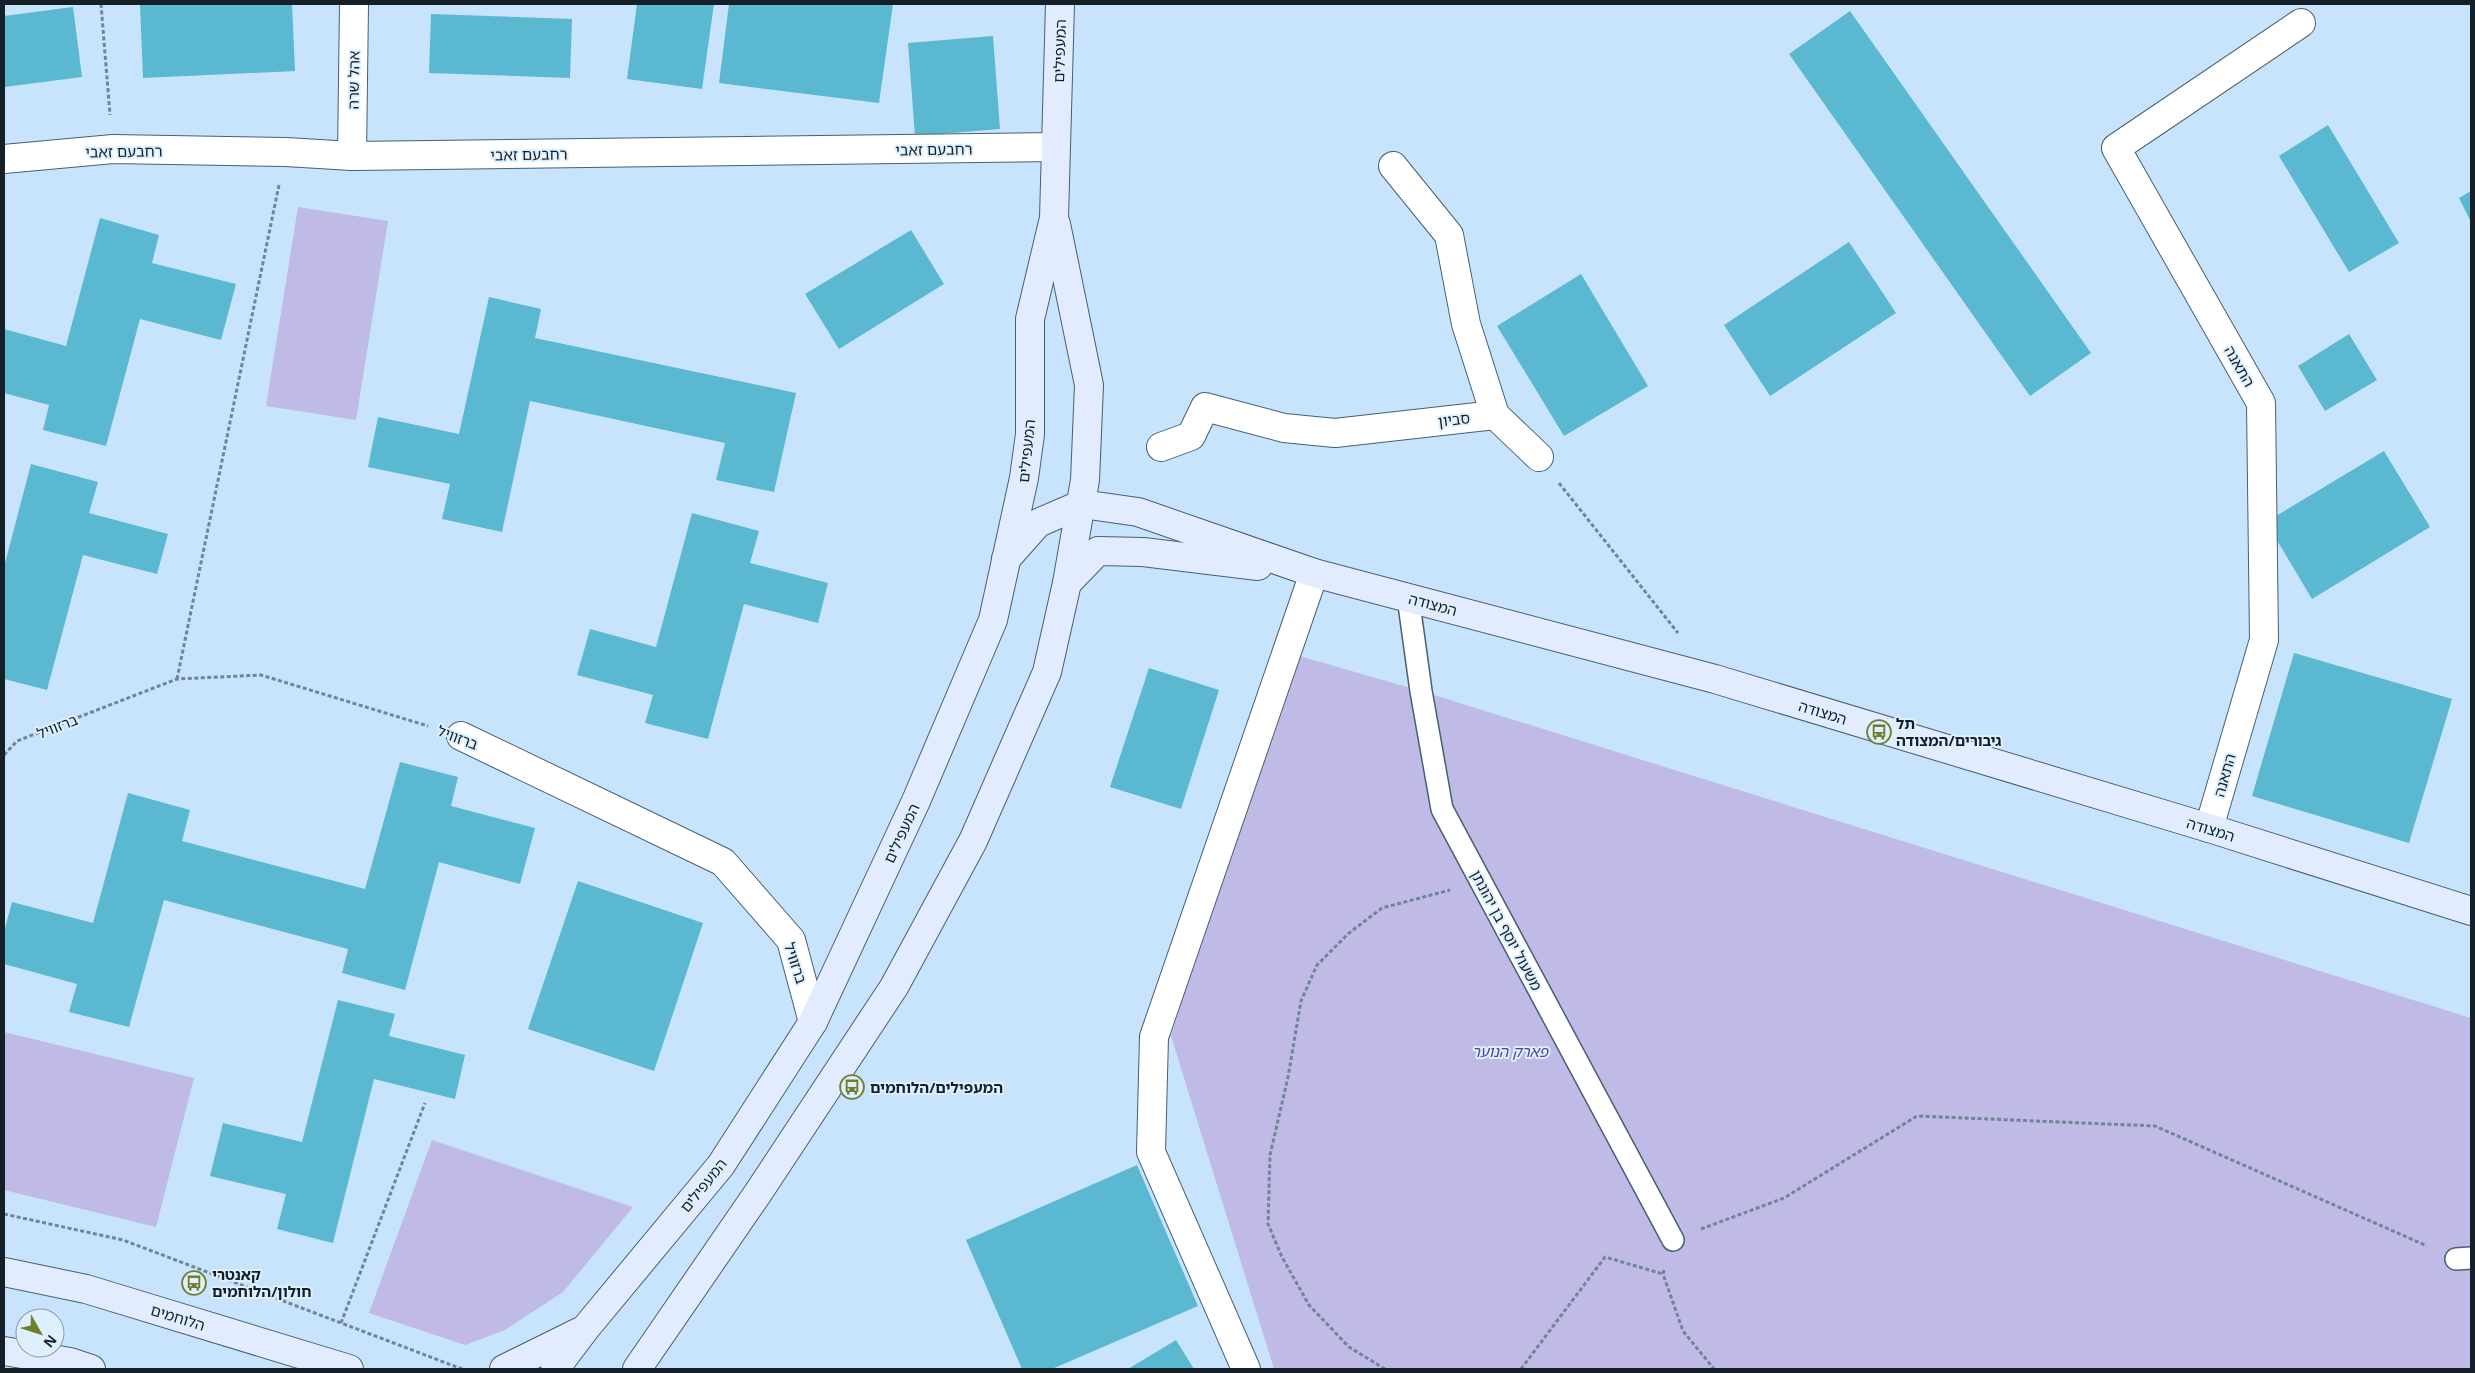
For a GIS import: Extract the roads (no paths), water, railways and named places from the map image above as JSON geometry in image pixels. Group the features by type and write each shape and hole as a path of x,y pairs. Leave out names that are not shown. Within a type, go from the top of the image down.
{"street":[{"name":"אהל שרה","path":"352,156 354,4"},
{"name":"המעפילים","path":"555,1369 585,1329 721,1165 813,1022 916,801 993,620 1024,478 1030,434 1030,319 1054,218 1060,4"},
{"name":"התאנה","path":"2209,828 2264,640 2262,403 2116,148 2301,23"},
{"name":"רחבעם זאבי","path":"4,159 113,149 286,152 352,156 1055,147"},
{"path":"1393,166 1449,235 1466,324 1495,415 1539,457"},
{"name":"המעפילים","path":"644,1363 894,987 973,841 1046,672 1067,582 1082,504 1085,480 1089,385 1054,218"},
{"name":"סביון","path":"1161,447 1190,436 1205,407 1284,428 1335,433 1495,415"},
{"name":"המצודה","path":"1082,504 1138,512 1314,573 1715,679 2209,828 2471,911"},
{"path":"1006,559 1038,523 1082,504"},
{"name":"המצודה","path":"1067,582 1098,550 1143,552 1314,573"},
{"path":"1246,1369 1151,1152 1154,1037 1314,573"},
{"name":"ברזוויל","path":"461,736 723,862 791,940 813,1022"},
{"name":"הלוחמים","path":"4,1272 86,1289 349,1369"},
{"path":"504,1369 585,1329"},
{"path":"4,1351 70,1362 91,1369"}],"lane":[{"name":"משעול יוסף בן יהונתן","path":"1408,597 1421,691 1442,809 1673,1240"}],"place":[{"name":"תל גיבורים/המצודה","path":"1879,732"},
{"name":"המעפילים/הלוחמים","path":"852,1087"},
{"name":"קאנטרי חולון/הלוחמים","path":"194,1283"}],"park label":[{"name":"פארק הנוער","path":"1510,1051"}]}
